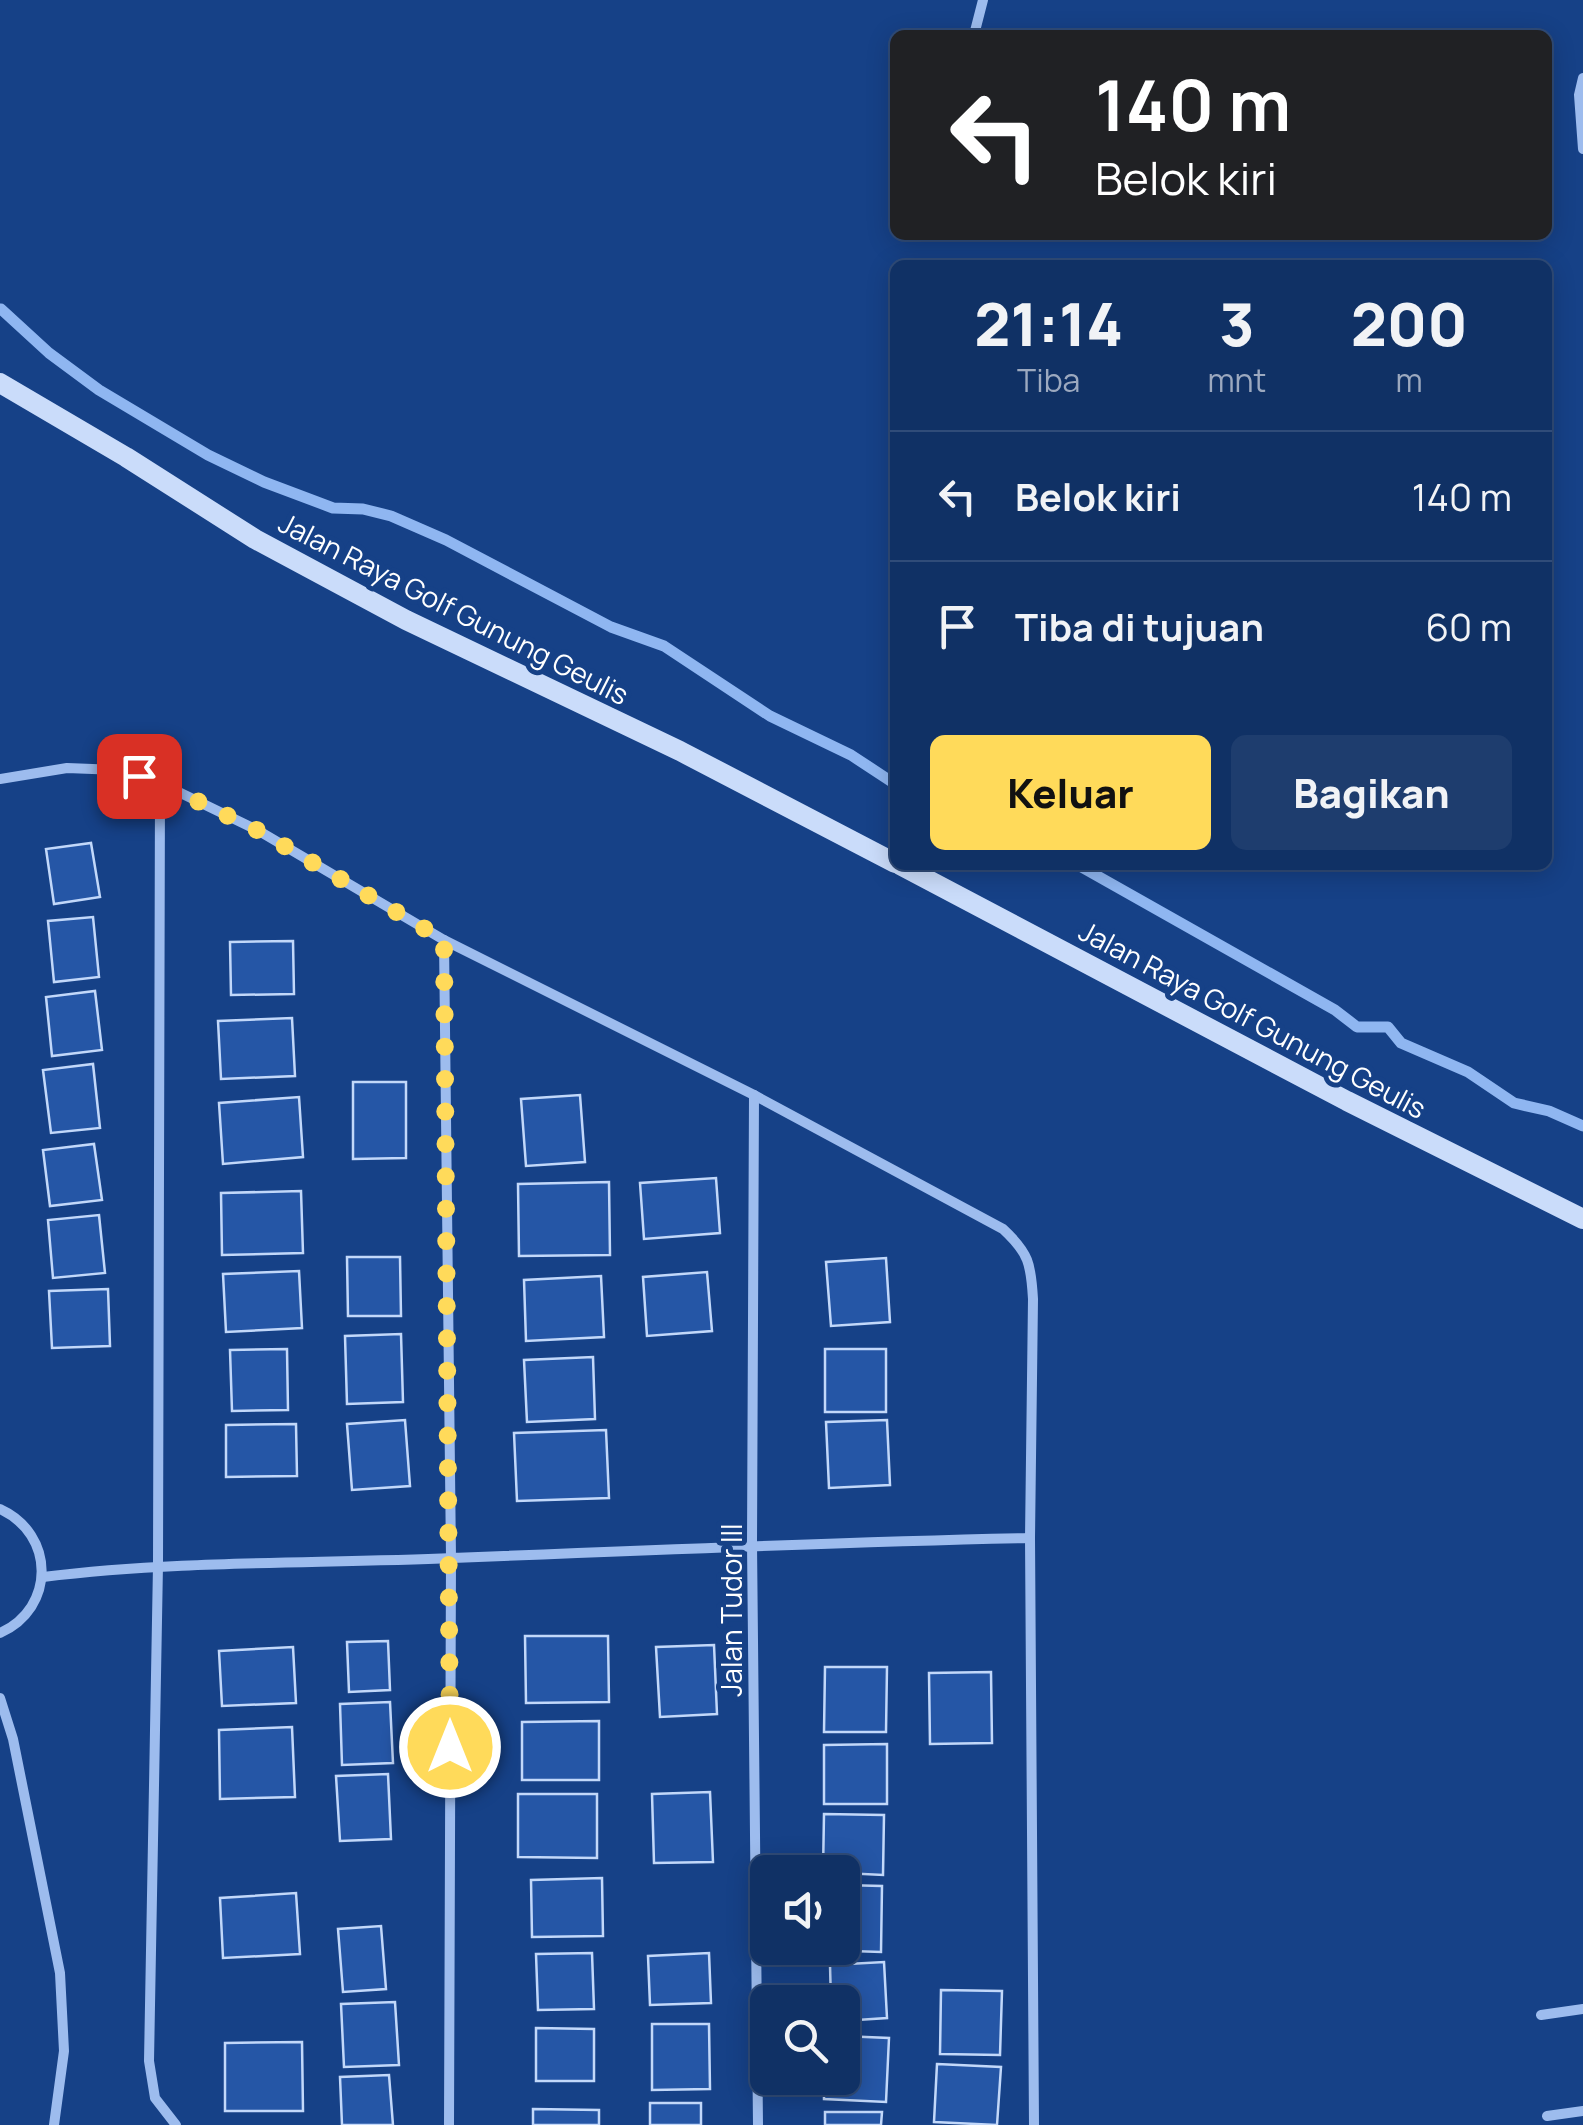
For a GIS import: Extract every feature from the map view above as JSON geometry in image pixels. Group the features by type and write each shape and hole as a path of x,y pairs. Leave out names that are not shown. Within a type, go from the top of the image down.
{"main road":[{"name":"Jalan Raya Golf Gunung Geulis","path":"0,382 272,548 406,620 680,751 890,860"},
{"name":"Jalan Raya Golf Gunung Geulis","path":"908,870 1347,1102 1583,1219"}],"street":[{"path":"975,30 983,0"},
{"path":"1583,78 1579,94 1583,149"},
{"path":"0,778 67,768 118,770 160,783 259,831 444,940 754,1095 1002,1229 1022,1247 1032,1273 1033,1299 1030,1538 1034,2125"},
{"path":"160,783 158,1565 149,2061 156,2098 176,2125"},
{"path":"444,940 451,1558 450,2125"},
{"name":"Jalan Tudor III","path":"754,1095 752,1544 758,2125"},
{"path":"0,1509 14,1515 31,1532 41,1553 44,1576 37,1600 24,1619 0,1633"},
{"path":"44,1576 158,1565 1030,1538"},
{"path":"0,1698 13,1739 60,1973 64,2050 54,2125"},
{"path":"1540,2015 1583,2009"},
{"path":"1547,2116 1583,2111"}],"building":[{"path":"91,843 100,897 54,904 46,849"},
{"path":"93,917 99,977 54,982 48,921"},
{"path":"293,941 294,994 231,995 230,942"},
{"path":"95,991 102,1050 52,1056 46,997"},
{"path":"292,1018 295,1076 221,1079 218,1021"},
{"path":"93,1064 100,1128 51,1133 43,1070"},
{"path":"353,1082 406,1082 406,1158 353,1159"},
{"path":"580,1095 585,1162 526,1166 521,1099"},
{"path":"299,1097 303,1157 223,1164 219,1103"},
{"path":"94,1144 102,1200 50,1206 43,1150"},
{"path":"716,1178 720,1233 644,1239 640,1183"},
{"path":"609,1182 610,1255 519,1256 518,1184"},
{"path":"301,1191 303,1253 222,1255 221,1193"},
{"path":"99,1215 105,1273 53,1278 48,1220"},
{"path":"347,1257 400,1257 401,1316 348,1316"},
{"path":"886,1258 890,1322 831,1326 826,1262"},
{"path":"299,1271 302,1328 226,1332 223,1274"},
{"path":"707,1272 712,1331 647,1336 643,1277"},
{"path":"601,1276 604,1337 526,1341 524,1280"},
{"path":"108,1289 110,1346 52,1348 49,1291"},
{"path":"401,1334 403,1402 347,1404 345,1336"},
{"path":"287,1349 288,1410 232,1411 230,1350"},
{"path":"825,1349 886,1349 886,1412 825,1412"},
{"path":"593,1357 595,1419 527,1422 524,1360"},
{"path":"405,1420 410,1486 352,1490 347,1424"},
{"path":"887,1420 890,1485 829,1488 826,1422"},
{"path":"296,1424 297,1476 226,1477 226,1425"},
{"path":"606,1430 609,1498 517,1501 514,1433"},
{"path":"525,1636 608,1636 609,1702 526,1703"},
{"path":"388,1641 390,1690 349,1692 347,1642"},
{"path":"714,1645 717,1714 660,1717 656,1647"},
{"path":"293,1647 296,1703 222,1706 219,1651"},
{"path":"825,1667 887,1667 886,1732 824,1732"},
{"path":"991,1672 992,1743 930,1744 929,1673"},
{"path":"390,1702 393,1763 342,1765 340,1704"},
{"path":"599,1721 599,1780 522,1780 522,1722"},
{"path":"292,1727 295,1797 220,1799 219,1730"},
{"path":"887,1744 887,1804 824,1804 824,1745"},
{"path":"388,1774 391,1839 340,1841 336,1776"},
{"path":"710,1792 713,1862 654,1863 652,1794"},
{"path":"518,1794 597,1794 597,1858 518,1857"},
{"path":"824,1814 884,1815 883,1875 860,1874 860,1855 823,1855"},
{"path":"602,1878 603,1936 532,1937 531,1880"},
{"path":"860,1885 882,1886 881,1952 860,1951"},
{"path":"296,1893 300,1954 223,1958 220,1898"},
{"path":"381,1926 386,1989 343,1992 338,1929"},
{"path":"592,1953 594,2009 538,2010 536,1954"},
{"path":"709,1953 711,2003 650,2005 648,1956"},
{"path":"884,1962 887,2018 860,2020 860,1985 831,1985 830,1965"},
{"path":"941,1990 1002,1991 1000,2055 940,2054"},
{"path":"395,2002 399,2065 344,2067 341,2004"},
{"path":"652,2024 709,2024 710,2089 652,2090"},
{"path":"536,2028 594,2029 594,2081 536,2081"},
{"path":"860,2037 889,2038 886,2102 824,2099 824,2095 860,2095"},
{"path":"302,2042 303,2111 225,2111 225,2043"},
{"path":"937,2064 1001,2067 997,2125 934,2122"},
{"path":"389,2075 393,2125 342,2125 340,2077"},
{"path":"650,2103 701,2103 701,2125 650,2125"},
{"path":"533,2109 599,2110 599,2125 533,2125"},
{"path":"825,2112 882,2112 881,2125 825,2125"}],"waterway":[{"path":"1,309 49,353 99,390 208,455 333,508 363,509 391,516 446,540 611,627 664,646 770,716 851,755 890,781"},
{"path":"1087,870 1335,1010 1357,1027 1388,1027 1401,1043 1468,1072 1514,1103 1549,1111 1583,1126"}],"route":[{"path":"139,776 259,831 444,940 450,1747"}]}
